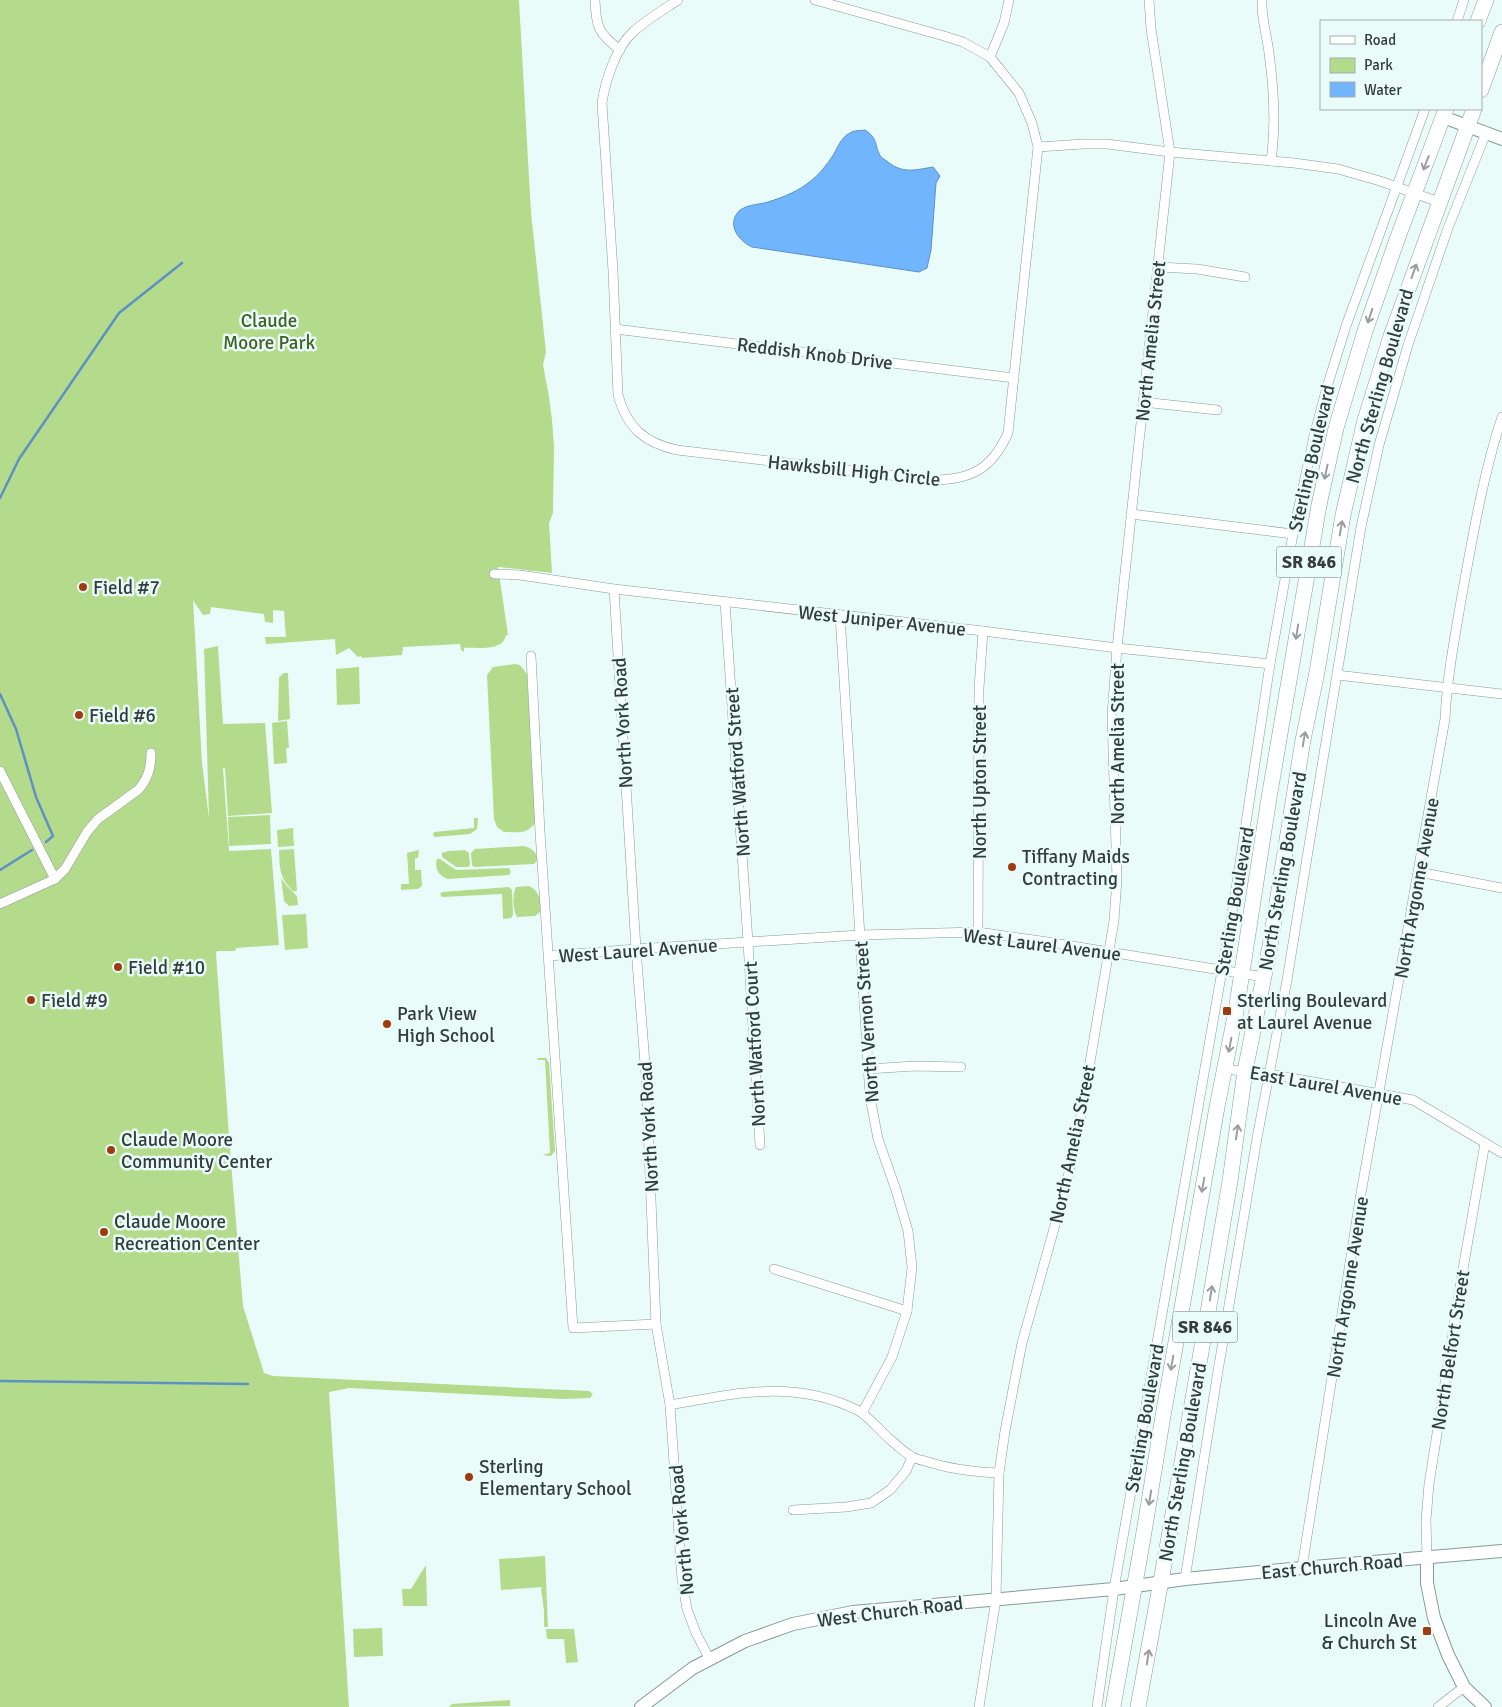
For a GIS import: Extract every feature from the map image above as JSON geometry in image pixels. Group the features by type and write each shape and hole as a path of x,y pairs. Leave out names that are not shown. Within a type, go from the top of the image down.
{"main road":[{"path":"1478,20 1486,0"},
{"path":"1482,87 1502,32"},
{"name":"North Sterling Boulevard","path":"1138,1707 1343,515 1356,456 1391,336 1474,110"},
{"name":"North Sterling Boulevard","path":"1114,1707 1162,1422 1226,1069 1306,574 1331,448 1368,322 1445,113"}],"street":[{"path":"595,0 596,19 600,32 620,50"},
{"name":"Hawksbill High Circle","path":"678,0 631,33 620,50 606,81 602,104 618,396 622,409 639,434 665,448 932,480 951,480 969,475 986,465 1000,450 1008,433 1038,147 1032,123 1019,93 990,56 964,42 815,0"},
{"path":"990,56 1004,23 1010,0"},
{"name":"North Amelia Street","path":"979,1707 996,1599 999,1473 1005,1431 1022,1343 1067,1182 1081,1115 1114,921 1117,879 1112,724 1117,648 1170,152 1151,29 1149,0"},
{"path":"1262,0 1274,100 1274,139 1271,161"},
{"path":"1457,20 1464,0"},
{"name":"Sterling Boulevard","path":"1098,1707 1114,1589 1199,1107 1254,776 1270,664 1293,534 1314,436 1327,387 1346,326 1425,110"},
{"path":"1445,113 1468,126 1502,139"},
{"path":"1185,1579 1200,1495 1216,1377 1287,980 1307,847 1361,526 1374,464 1408,346 1448,228 1486,133"},
{"path":"1038,147 1107,144 1338,170 1373,179 1439,202"},
{"path":"1158,267 1197,269 1245,277"},
{"name":"Reddish Knob Drive","path":"615,329 1014,378"},
{"path":"1143,402 1217,410"},
{"name":"North Argonne Avenue","path":"1302,1568 1357,1219 1445,719 1447,688 1478,506 1502,417"},
{"path":"1131,514 1293,534"},
{"name":"West Juniper Avenue","path":"494,574 520,575 614,589 1270,664"},
{"name":"North York Road","path":"614,589 636,949 646,1076 656,1324 670,1405 682,1580 687,1609 696,1633 710,1658"},
{"name":"North Watford Street","path":"725,602 748,942"},
{"name":"North Vernon Street","path":"840,615 870,1096 878,1139 908,1231 912,1266 907,1311 892,1357 862,1413"},
{"name":"North Upton Street","path":"978,932 979,688 983,631"},
{"path":"532,656 540,832 573,1328 656,1324"},
{"path":"1337,674 1502,694"},
{"path":"0,904 55,879 65,869 86,832 98,819 144,784 148,775 150,754"},
{"path":"0,771 55,879"},
{"path":"1419,872 1502,888"},
{"name":"West Laurel Avenue","path":"549,956 748,942 978,932 1264,977"},
{"name":"North Watford Court","path":"748,942 760,1145"},
{"path":"868,1069 915,1066 961,1067"},
{"name":"East Laurel Avenue","path":"1226,1069 1269,1074 1413,1100 1502,1153"},
{"name":"North Belfort Street","path":"1427,1558 1426,1520 1429,1484 1485,1143"},
{"path":"774,1270 907,1311"},
{"path":"670,1405 765,1390 787,1391 835,1401 862,1413 882,1433 912,1457 940,1466 969,1472 999,1473"},
{"path":"793,1510 846,1507 871,1503 890,1490 906,1471 912,1457"},
{"name":"East Church Road","path":"1161,1582 1502,1551"},
{"path":"1427,1558 1427,1583 1434,1618 1448,1655 1464,1687 1484,1707"},
{"name":"West Church Road","path":"641,1707 676,1679 710,1658 745,1641 793,1624 853,1612 1114,1589 1161,1582"},
{"path":"1438,1707 1464,1687"}],"green space":[{"name":"Claude Moore Park","path":"0,0 519,0 531,213 546,352 543,365 549,397 554,447 553,513 549,523 552,573 498,567 508,635 500,644 495,646 489,648 464,648 464,652 461,650 460,644 403,647 402,655 362,658 361,656 358,657 349,648 336,655 335,639 266,644 265,637 286,637 284,611 273,610 273,623 265,622 264,614 211,607 210,614 203,615 193,600 202,763 209,818 204,649 218,646 223,724 265,723 272,813 228,816 225,768 223,768 229,851 271,849 279,945 236,948 235,951 217,951 216,953 243,1306 264,1373 273,1376 589,1391 593,1394 590,1398 564,1399 349,1388 329,1392 349,1707 0,1707"},
{"path":"520,665 527,674 536,822 525,831 504,832 497,827 494,819 487,675 493,667"},
{"path":"359,667 360,704 337,705 336,669"},
{"path":"284,673 288,673 290,719 278,721 279,677"},
{"path":"287,721 289,748 286,748 287,763 274,764 272,723"},
{"path":"270,815 271,844 229,846 228,817"},
{"path":"474,818 478,818 477,829 470,834 435,837 433,835 434,832 474,828"},
{"path":"293,828 294,846 278,847 277,830"},
{"path":"524,846 535,853 537,861 534,864 474,867 472,865 471,853 475,849"},
{"path":"294,849 297,891 293,891 283,877 279,850"},
{"path":"419,850 418,858 415,858 415,870 421,870 422,886 418,889 401,890 401,884 409,884 407,853"},
{"path":"465,850 469,853 470,865 468,867 456,867 442,857 442,853"},
{"path":"437,859 440,859 456,870 509,868 511,872 509,875 448,879 438,872 436,866"},
{"path":"281,878 297,896 298,905 289,906 284,901"},
{"path":"529,886 536,891 539,897 540,912 535,916 517,917 514,902 516,887"},
{"path":"509,887 512,890 513,915 511,918 503,919 502,894 442,897 440,894 442,892"},
{"path":"306,914 308,948 285,950 282,915"},
{"path":"538,1058 546,1058 549,1063 555,1151 551,1156 542,1155 550,1153 545,1060 537,1060"},
{"path":"545,1556 548,1627 544,1627 541,1588 543,1587 501,1590 499,1559"},
{"path":"426,1565 427,1606 403,1606 402,1589 411,1589"},
{"path":"382,1628 383,1656 354,1657 353,1629"},
{"path":"546,1629 574,1629 578,1662 566,1663 564,1639 547,1639"},
{"path":"510,1700 510,1706 449,1707 452,1704"}],"water":[{"path":"865,130 872,136 881,157 894,166 904,170 933,167 940,176 936,183 931,250 927,268 919,272 752,247 739,237 734,227 734,222 735,216 739,211 749,206 780,198 802,187 815,178 823,169 847,135 853,131"}],"waterway":[{"path":"0,498 19,459 119,313 182,263"},
{"path":"0,694 16,729 36,797 53,836 46,842"},
{"path":"0,870 32,850"},
{"path":"0,1381 248,1384"}],"place":[{"name":"Field #7","path":"83,587"},
{"name":"Field #6","path":"79,715"},
{"name":"Tiffany Maids Contracting","path":"1012,867"},
{"name":"Field #10","path":"118,967"},
{"name":"Field #9","path":"31,1000"},
{"name":"Sterling Boulevard at Laurel Avenue","path":"1227,1011"},
{"name":"Park View High School","path":"387,1024"},
{"name":"Claude Moore Community Center","path":"111,1150"},
{"name":"Claude Moore Recreation Center","path":"104,1232"},
{"name":"Sterling Elementary School","path":"469,1477"},
{"name":"Lincoln Ave & Church St","path":"1427,1631"}]}
